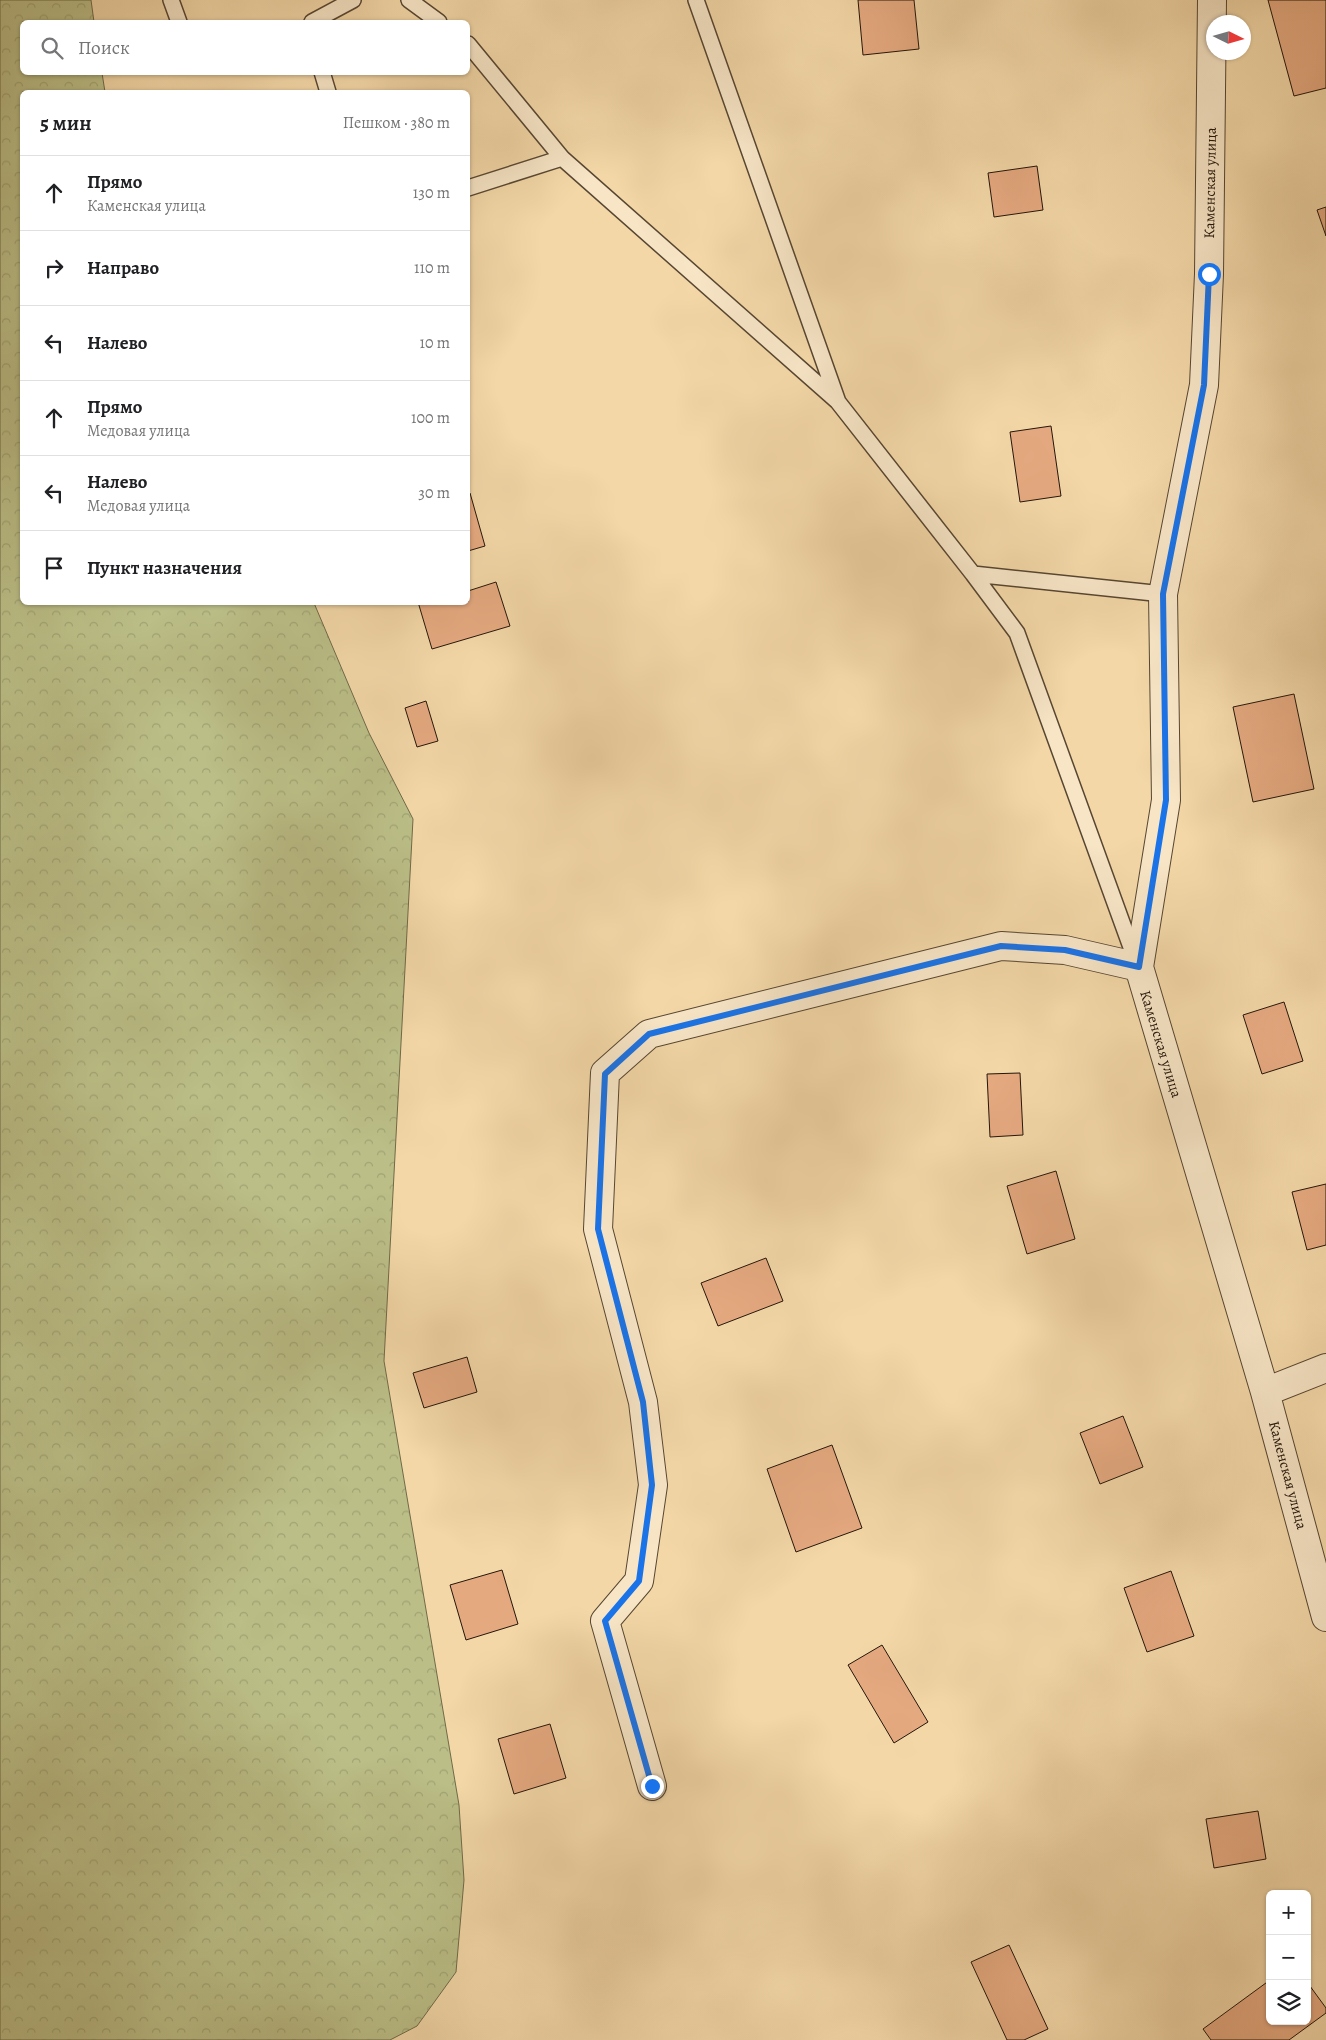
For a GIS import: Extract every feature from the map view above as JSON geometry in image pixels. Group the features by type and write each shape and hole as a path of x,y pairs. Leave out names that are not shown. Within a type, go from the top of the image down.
{"street":[{"name":"Каменская улица","path":"1212,0 1209,264 1204,385 1163,594 1166,800 1139,967 1265,1392 1326,1617"},
{"path":"652,1786 605,1621 639,1581 652,1485 643,1402 598,1229 605,1074 649,1034 1001,946 1065,950 1139,967"},
{"path":"1265,1392 1326,1368"}],"lane":[{"path":"171,0 178,20"},
{"path":"316,20 353,0"},
{"path":"409,0 436,20"},
{"path":"696,0 838,402"},
{"path":"470,46 562,158 838,402 973,574 1017,634 1139,967"},
{"path":"323,75 327,90"},
{"path":"470,187 562,158"},
{"path":"973,574 1163,594"}],"green space":[{"path":"0,0 91,0 94,20 20,20 20,75 102,75 105,90 20,90 20,605 315,605 369,733 413,819 384,1361 459,1805 464,1880 456,1972 417,2026 390,2040 0,2040"}],"building":[{"path":"858,0 914,0 919,49 863,55"},
{"path":"1268,0 1326,0 1326,88 1294,96"},
{"path":"1037,166 1043,210 994,217 988,173"},
{"path":"1326,207 1326,236 1317,210"},
{"path":"1051,426 1061,496 1020,502 1010,432"},
{"path":"470,493 485,546 470,550"},
{"path":"496,582 510,626 432,649 419,605 470,605 470,590"},
{"path":"1294,694 1314,789 1253,802 1233,707"},
{"path":"426,701 438,741 417,747 405,708"},
{"path":"1284,1002 1303,1061 1262,1074 1243,1015"},
{"path":"1020,1073 1023,1135 990,1137 987,1074"},
{"path":"1056,1171 1075,1239 1027,1254 1007,1186"},
{"path":"1326,1184 1326,1245 1307,1250 1292,1192"},
{"path":"766,1258 783,1301 718,1326 701,1283"},
{"path":"467,1357 477,1392 424,1408 413,1373"},
{"path":"1123,1416 1143,1467 1100,1484 1080,1433"},
{"path":"832,1445 862,1528 796,1552 767,1469"},
{"path":"502,1570 518,1624 466,1640 450,1585"},
{"path":"1171,1571 1194,1636 1147,1652 1124,1588"},
{"path":"882,1645 928,1722 894,1743 848,1665"},
{"path":"550,1724 566,1778 514,1794 498,1739"},
{"path":"1258,1811 1266,1859 1214,1868 1206,1819"},
{"path":"1009,1945 1048,2029 1024,2040 1007,2040 971,1962"},
{"path":"1266,1983 1266,2025 1310,2025 1289,2040 1211,2040 1203,2029"},
{"path":"1311,1987 1326,2008 1326,2013 1311,2024"}],"route":[{"path":"652,1786 605,1621 639,1581 652,1485 643,1402 598,1229 605,1074 649,1034 1001,946 1065,950 1139,967 1166,800 1163,594 1204,385 1209,274"}]}
